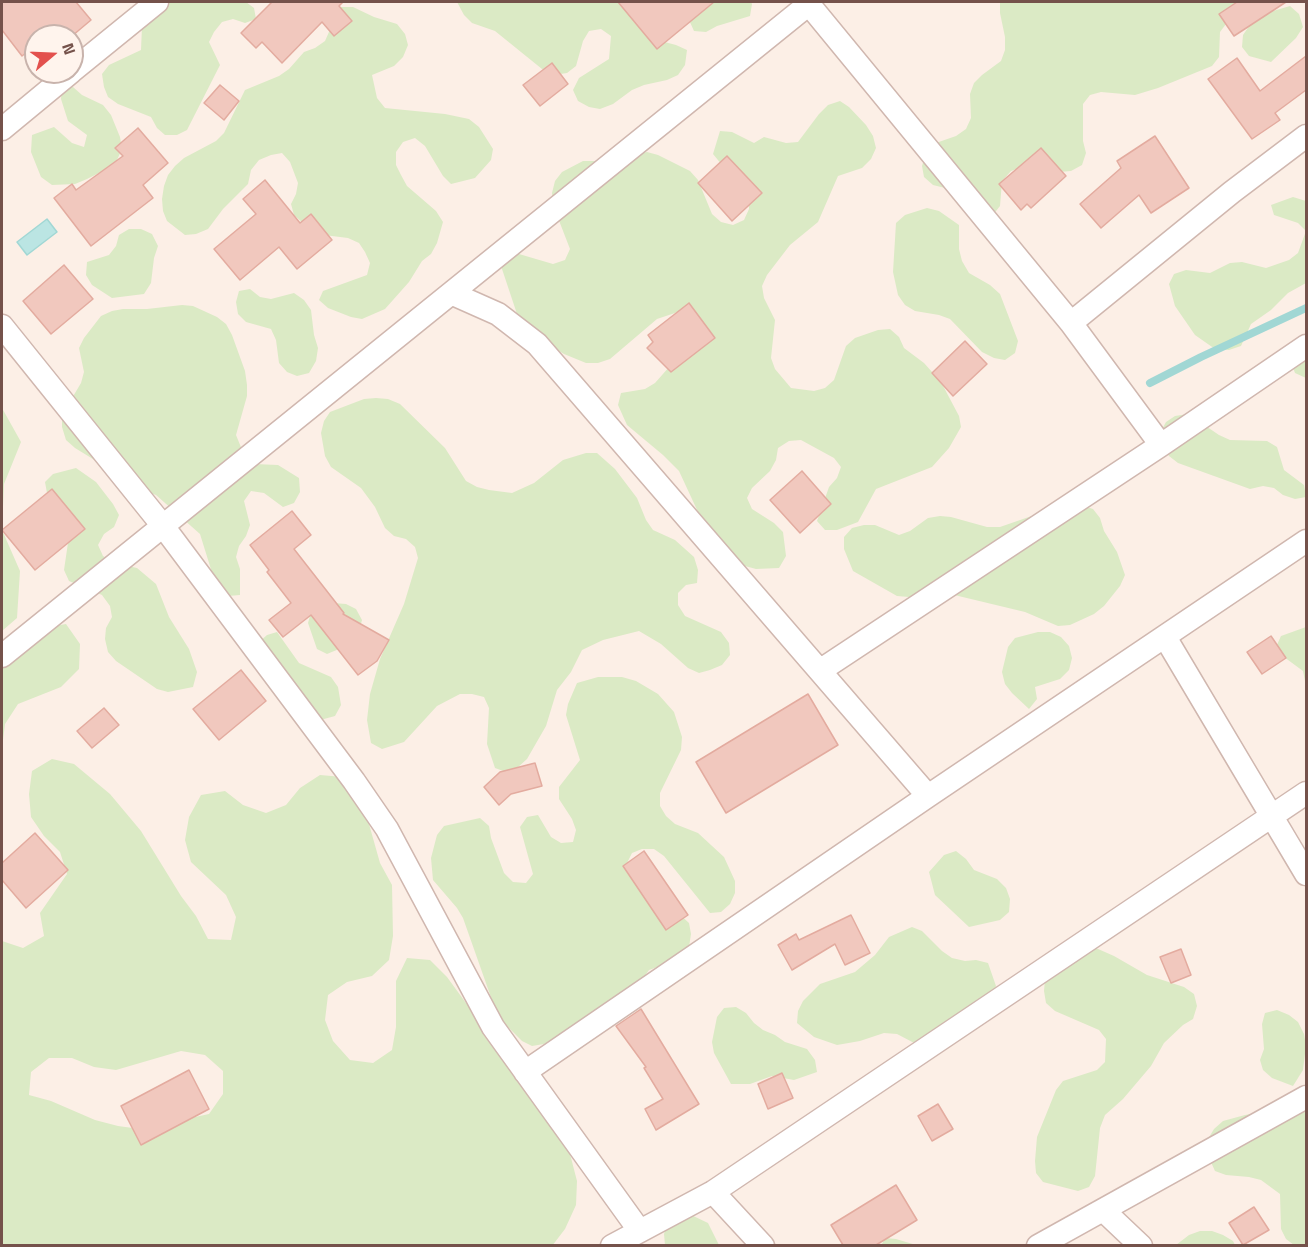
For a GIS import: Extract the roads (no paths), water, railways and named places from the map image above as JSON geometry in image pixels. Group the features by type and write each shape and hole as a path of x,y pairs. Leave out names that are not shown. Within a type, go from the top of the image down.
{"street":[{"path":"84,61 157,2"},
{"path":"2,656 453,294 808,3 1071,323 1161,446"},
{"path":"2,129 56,84"},
{"path":"1071,323 1232,192 1306,136"},
{"path":"453,294 498,314 537,344 928,796"},
{"path":"2,326 163,526 354,781 387,829 493,1028 639,1230"},
{"path":"821,670 1161,446 1306,346"},
{"path":"525,1072 1306,541"},
{"path":"1165,637 1306,874"},
{"path":"612,1245 713,1192 1306,793"},
{"path":"1038,1245 1306,1096"},
{"path":"713,1192 763,1245"},
{"path":"1102,1210 1141,1245"}],"water":[{"path":"47,219 57,232 27,255 17,242"}],"waterway":[{"path":"1150,383 1306,308"}]}
